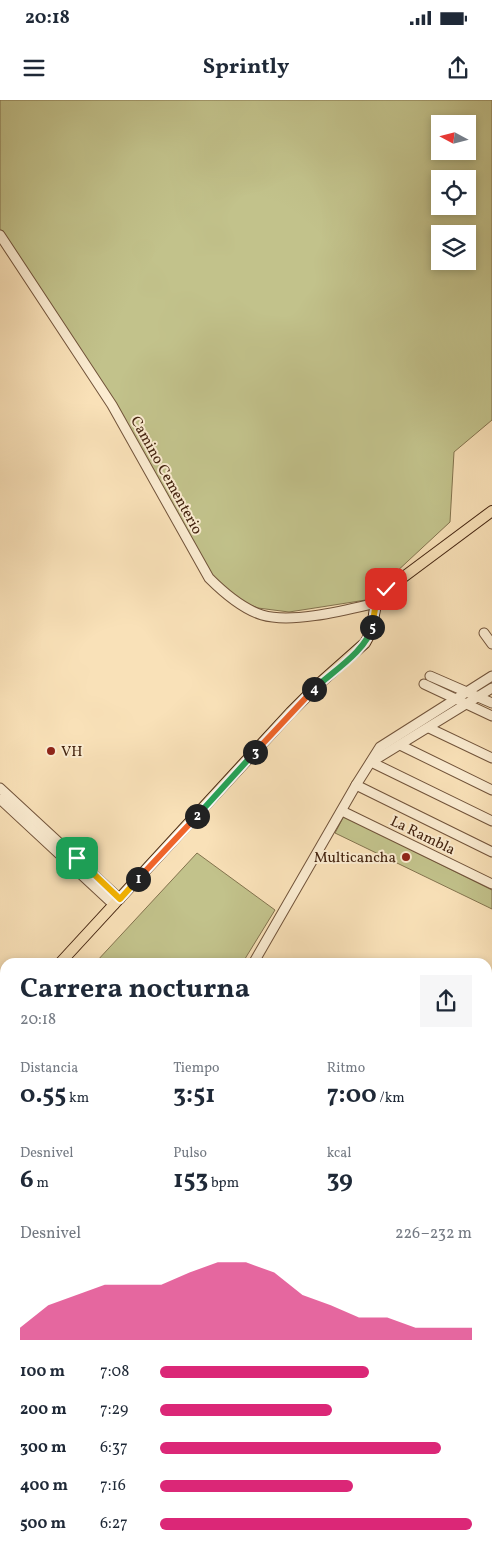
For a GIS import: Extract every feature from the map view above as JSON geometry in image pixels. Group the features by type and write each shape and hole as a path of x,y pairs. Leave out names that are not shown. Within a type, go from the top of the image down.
{"main road":[{"path":"65,958 296,707 321,682 361,648 371,632 376,603 386,589 492,511"}],"street":[{"name":"Camino Cementerio","path":"0,234 112,405 209,578 225,592 252,610 262,615 274,617 288,618 319,614 376,603"},
{"path":"484,633 492,644"},
{"path":"430,676 492,704"},
{"path":"256,958 380,747 492,676"},
{"path":"424,684 492,716"},
{"path":"371,762 492,688"},
{"path":"429,728 492,758"},
{"path":"400,745 492,790"},
{"path":"371,762 492,821"},
{"path":"356,785 492,852"},
{"path":"0,788 117,902"},
{"path":"0,799 74,861"},
{"name":"La Rambla","path":"342,811 492,884"}],"green space":[{"path":"0,100 492,100 492,420 454,452 450,522 366,600 289,612 258,608 245,603 217,585 115,405 0,234"},
{"path":"344,816 492,890 492,909 335,833"},
{"path":"197,853 275,910 245,958 100,958"}],"place":[{"name":"VH","path":"51,751"},
{"name":"Multicancha","path":"406,857"}],"route":[{"path":"77,858 120,899 306,698 361,648 371,632 374,611 379,596 386,589"}]}
